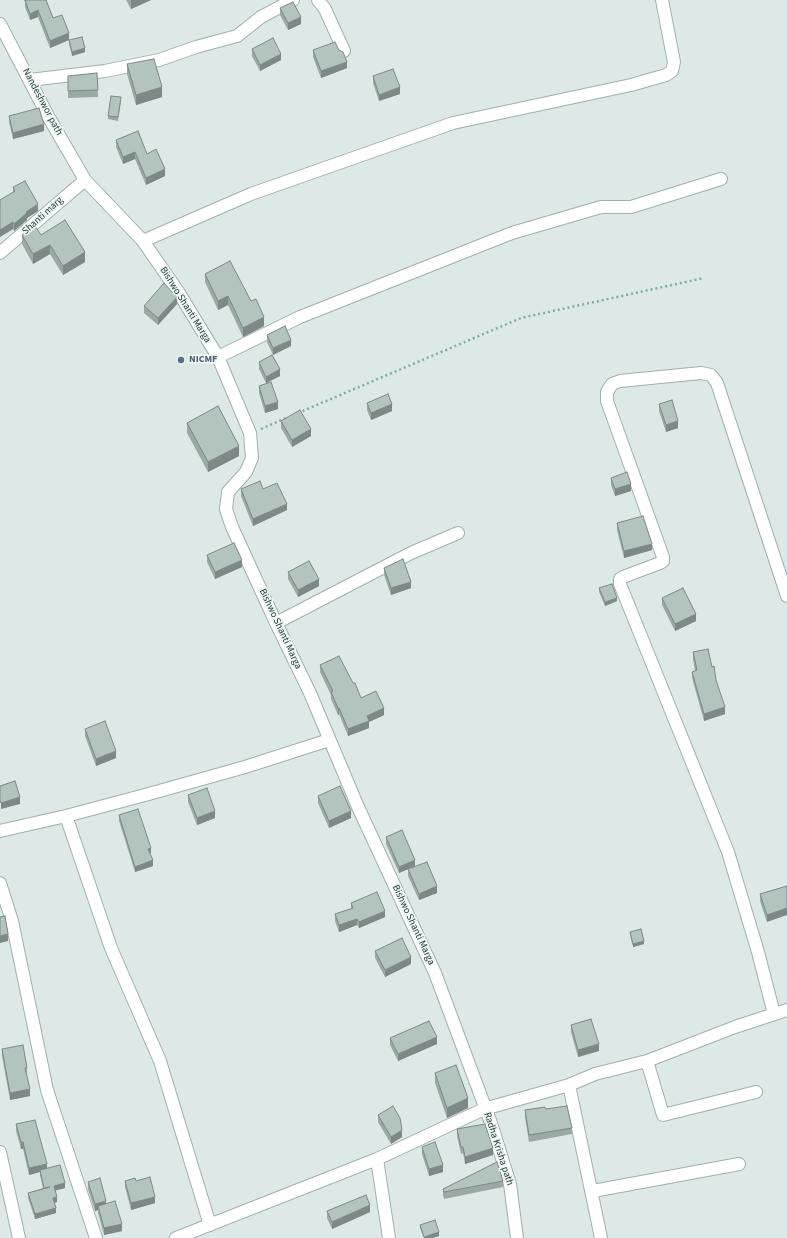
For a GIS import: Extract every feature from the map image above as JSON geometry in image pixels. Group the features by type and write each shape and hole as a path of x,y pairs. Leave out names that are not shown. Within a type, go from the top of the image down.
{"street":[{"path":"30,80 105,71 159,60 196,47 237,36 266,14 293,0"},
{"path":"318,0 325,10 344,51"},
{"path":"143,241 251,194 453,123 631,85 666,75 672,71 674,62 662,0"},
{"name":"Nandeshwor path","path":"0,24 48,116 85,180"},
{"name":"Bishwo Shanti Marga","path":"85,180 143,241 179,293 218,357 250,433 252,458 246,472 228,492 226,509 232,527 310,693 329,740 435,973 484,1108"},
{"name":"Shanti marg","path":"0,253 85,180"},
{"path":"218,357 300,317 512,233 601,207 631,207 721,180"},
{"path":"774,1014 758,952 728,852 620,584 620,579 623,577 660,563 663,561 663,556 607,402 607,392 612,384 620,381 701,373 711,375 717,383 787,596"},
{"path":"276,623 411,553 458,533"},
{"path":"0,831 66,816 245,767 329,740"},
{"path":"66,816 111,948 160,1061 210,1224"},
{"path":"0,883 12,921 47,1090 96,1238"},
{"path":"176,1238 377,1159 484,1108 569,1085 595,1074 647,1061 787,1010"},
{"path":"647,1061 663,1115 756,1092"},
{"path":"569,1085 593,1191 601,1238"},
{"name":"Radha Krisha path","path":"484,1108 491,1123 510,1184 517,1238"},
{"path":"0,1152 19,1238"},
{"path":"377,1159 389,1238"},
{"path":"593,1191 739,1164"}],"path":[{"path":"250,433 521,318 704,278"}],"building":[{"path":"25,0 46,0 53,18 62,15 69,33 50,41 38,10 30,14"},
{"path":"293,2 301,17 288,23 280,8"},
{"path":"82,37 85,48 72,52 69,40"},
{"path":"273,38 281,54 260,65 252,49"},
{"path":"335,42 339,50 343,52 347,62 321,71 313,50"},
{"path":"154,59 162,87 136,95 127,64"},
{"path":"393,69 400,87 379,95 373,76"},
{"path":"97,73 98,90 68,91 68,76"},
{"path":"111,96 121,97 118,117 108,116"},
{"path":"39,108 44,124 13,133 9,116"},
{"path":"138,131 147,154 156,149 165,169 146,178 135,152 123,157 116,140"},
{"path":"25,181 38,204 26,212 27,213 14,224 13,222 0,230 0,200 15,191 13,187"},
{"path":"65,220 85,252 63,266 50,245 33,254 22,235 34,224 41,235"},
{"path":"230,261 251,301 256,299 264,317 243,328 228,296 218,301 205,274"},
{"path":"164,283 177,297 158,318 144,306"},
{"path":"285,326 291,340 273,348 267,335"},
{"path":"272,355 280,369 266,377 259,362"},
{"path":"271,382 278,402 265,406 259,386"},
{"path":"388,394 392,404 371,413 367,403"},
{"path":"672,400 678,421 666,425 659,404"},
{"path":"218,406 239,446 208,462 187,423"},
{"path":"300,410 311,429 292,440 281,421"},
{"path":"627,472 631,484 615,489 611,478"},
{"path":"260,481 263,489 277,483 287,504 253,519 241,489"},
{"path":"643,516 652,544 624,551 617,523"},
{"path":"234,543 242,560 215,572 207,555"},
{"path":"403,559 411,582 391,588 384,568"},
{"path":"309,561 319,579 298,590 288,572"},
{"path":"612,584 617,598 605,602 599,588"},
{"path":"683,588 696,614 675,624 662,598"},
{"path":"708,649 712,667 714,666 716,680 725,707 704,714 692,672 697,670 693,652"},
{"path":"339,656 353,683 355,683 361,698 376,691 384,708 367,716 369,721 348,729 331,692 333,691 320,665"},
{"path":"105,721 116,751 96,759 85,729"},
{"path":"15,781 20,797 1,803 0,786"},
{"path":"340,786 351,811 329,821 318,796"},
{"path":"207,788 215,811 197,818 188,795"},
{"path":"138,809 151,848 148,849 153,860 135,867 119,815"},
{"path":"402,830 415,860 399,867 386,837"},
{"path":"427,862 437,886 419,894 408,869"},
{"path":"787,886 787,908 767,915 760,894"},
{"path":"377,892 385,911 359,922 357,919 339,925 335,914 353,908 351,903"},
{"path":"5,916 8,934 0,936 0,917"},
{"path":"641,929 644,941 633,944 630,932"},
{"path":"402,938 411,957 385,970 375,951"},
{"path":"591,1019 599,1044 578,1050 571,1025"},
{"path":"429,1021 437,1037 398,1054 390,1038"},
{"path":"23,1045 27,1068 25,1068 30,1089 10,1093 2,1049"},
{"path":"456,1065 468,1098 447,1108 435,1073"},
{"path":"393,1106 400,1118 402,1130 391,1137 378,1115"},
{"path":"567,1106 572,1128 529,1135 525,1110"},
{"path":"35,1120 47,1164 29,1168 23,1142 21,1142 16,1124"},
{"path":"485,1124 493,1148 465,1157 457,1129"},
{"path":"435,1142 443,1165 429,1169 422,1147"},
{"path":"497,1162 503,1181 444,1192 443,1189"},
{"path":"60,1165 65,1183 54,1186 57,1197 53,1198 56,1208 35,1214 28,1193 50,1187 44,1188 40,1170"},
{"path":"150,1177 155,1197 131,1203 125,1181 135,1178 136,1181"},
{"path":"100,1178 106,1201 95,1204 88,1182"},
{"path":"366,1195 370,1205 332,1222 327,1211"},
{"path":"115,1201 122,1224 104,1228 98,1206"},
{"path":"435,1220 439,1232 424,1237 420,1225"}],"place":[{"name":"NICMF","path":"181,360"}]}
